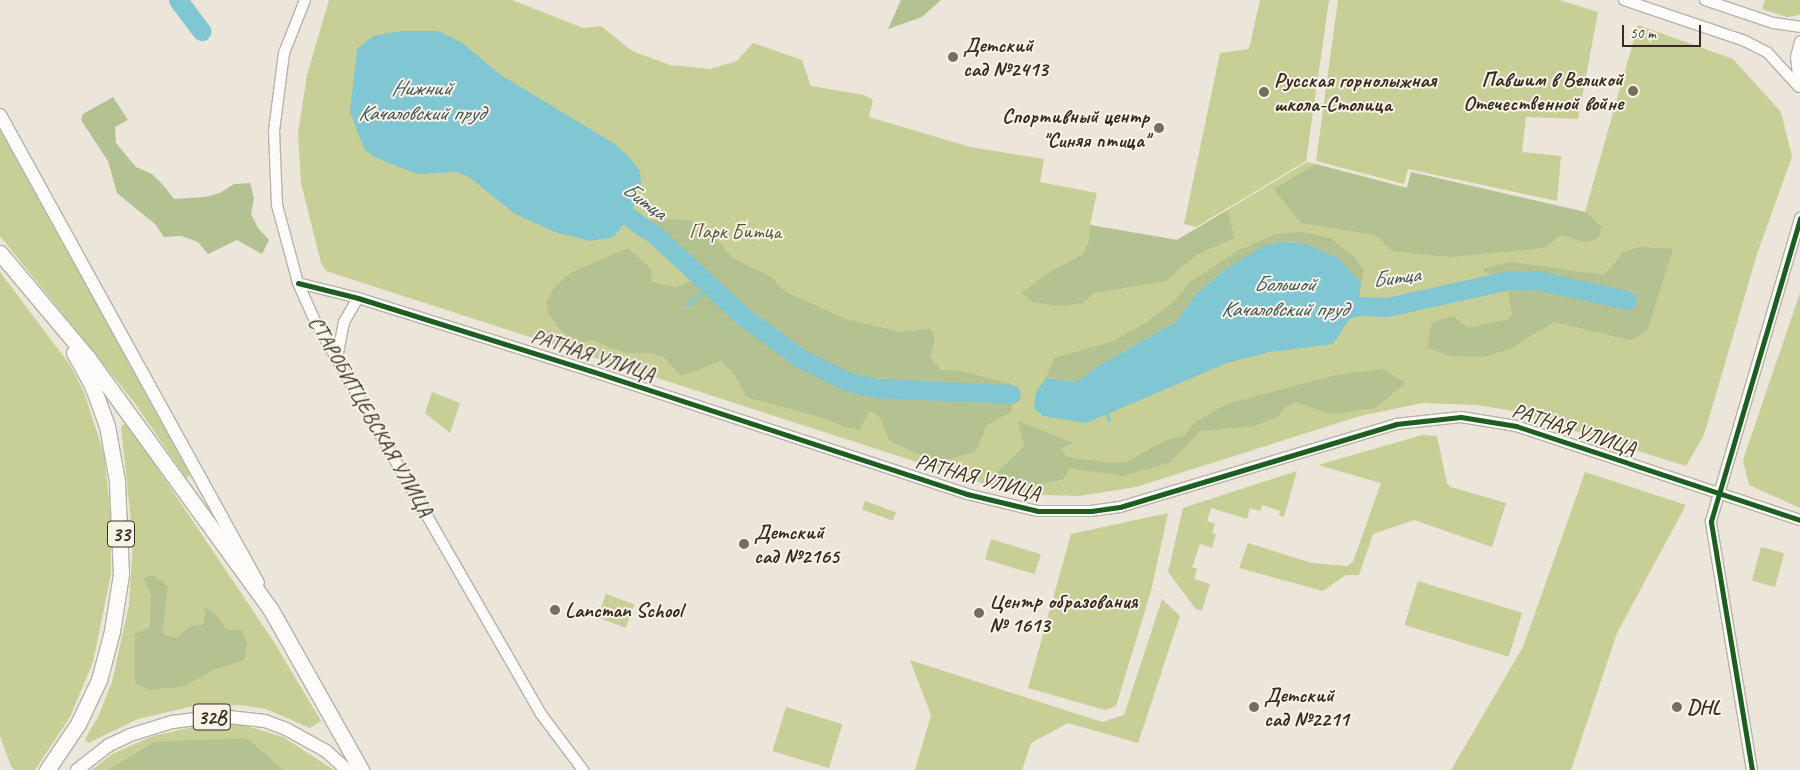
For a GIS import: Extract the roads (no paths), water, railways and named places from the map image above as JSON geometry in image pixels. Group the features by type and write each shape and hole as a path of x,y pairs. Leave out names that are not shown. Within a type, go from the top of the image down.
{"highway":[{"name":"33","path":"0,253 88,358 271,610 361,770"},
{"name":"33","path":"38,300 80,362 101,406 117,481 122,547 117,604 98,680 78,724 47,770"}],"main road":[{"path":"0,115 232,531 271,610"},
{"name":"32B","path":"77,770 109,745 143,729 179,720 220,716 264,721 288,730 326,751 346,770"}],"street":[{"name":"СТАРОБИТЦЕВСКАЯ УЛИЦА","path":"305,0 284,53 274,131 277,204 298,283 337,358 541,714 583,770"},
{"path":"1624,0 1745,40 1768,52 1800,89"},
{"path":"1705,0 1773,24 1800,27"},
{"path":"1800,42 1796,57 1800,89"},
{"path":"1752,770 1711,532 1712,515 1760,362 1770,312 1800,218"},
{"name":"РАТНАЯ УЛИЦА","path":"298,283 358,298 967,494 1038,511 1091,511 1120,507 1396,424 1441,417 1479,418 1510,424 1800,520"},
{"path":"337,358 344,322 358,298"}],"water":[{"name":"Нижний Качаловский пруд","path":"400,31 438,31 461,42 502,76 615,144 629,157 640,171 641,185 630,215 614,237 590,241 555,232 515,214 469,177 457,172 417,174 374,157 364,149 350,112 357,49 373,36"},
{"name":"Большой Качаловский пруд","path":"1282,242 1306,244 1338,258 1361,283 1358,306 1333,344 1269,352 1227,363 1086,423 1043,416 1034,408 1036,392 1046,378 1077,382 1100,365 1176,322 1197,293 1226,269 1263,246"}],"waterway":[{"name":"Битца","path":"178,0 201,31"},
{"name":"Битца","path":"607,202 655,235 744,317 800,358 849,382 878,388 1011,394"},
{"name":"Битца","path":"1334,312 1358,306 1387,307 1509,280 1541,281 1627,300"},
{"path":"686,305 711,286"},
{"path":"1107,414 1109,420"}],"place":[{"name":"Детский сад №2413","path":"953,57"},
{"name":"Павшим в Великой Отечественной войне","path":"1633,91"},
{"name":"Русская горнолыжная школа-Столица","path":"1264,92"},
{"name":"Спортивный центр \"Синяя птица\"","path":"1159,128"},
{"name":"Детский сад №2165","path":"744,544"},
{"name":"Lancman School","path":"555,610"},
{"name":"Центр образования № 1613","path":"979,613"},
{"name":"Детский сад №2211","path":"1254,707"},
{"name":"DHL","path":"1677,707"}],"park label":[{"name":"Парк Битца","path":"735,231"}]}
